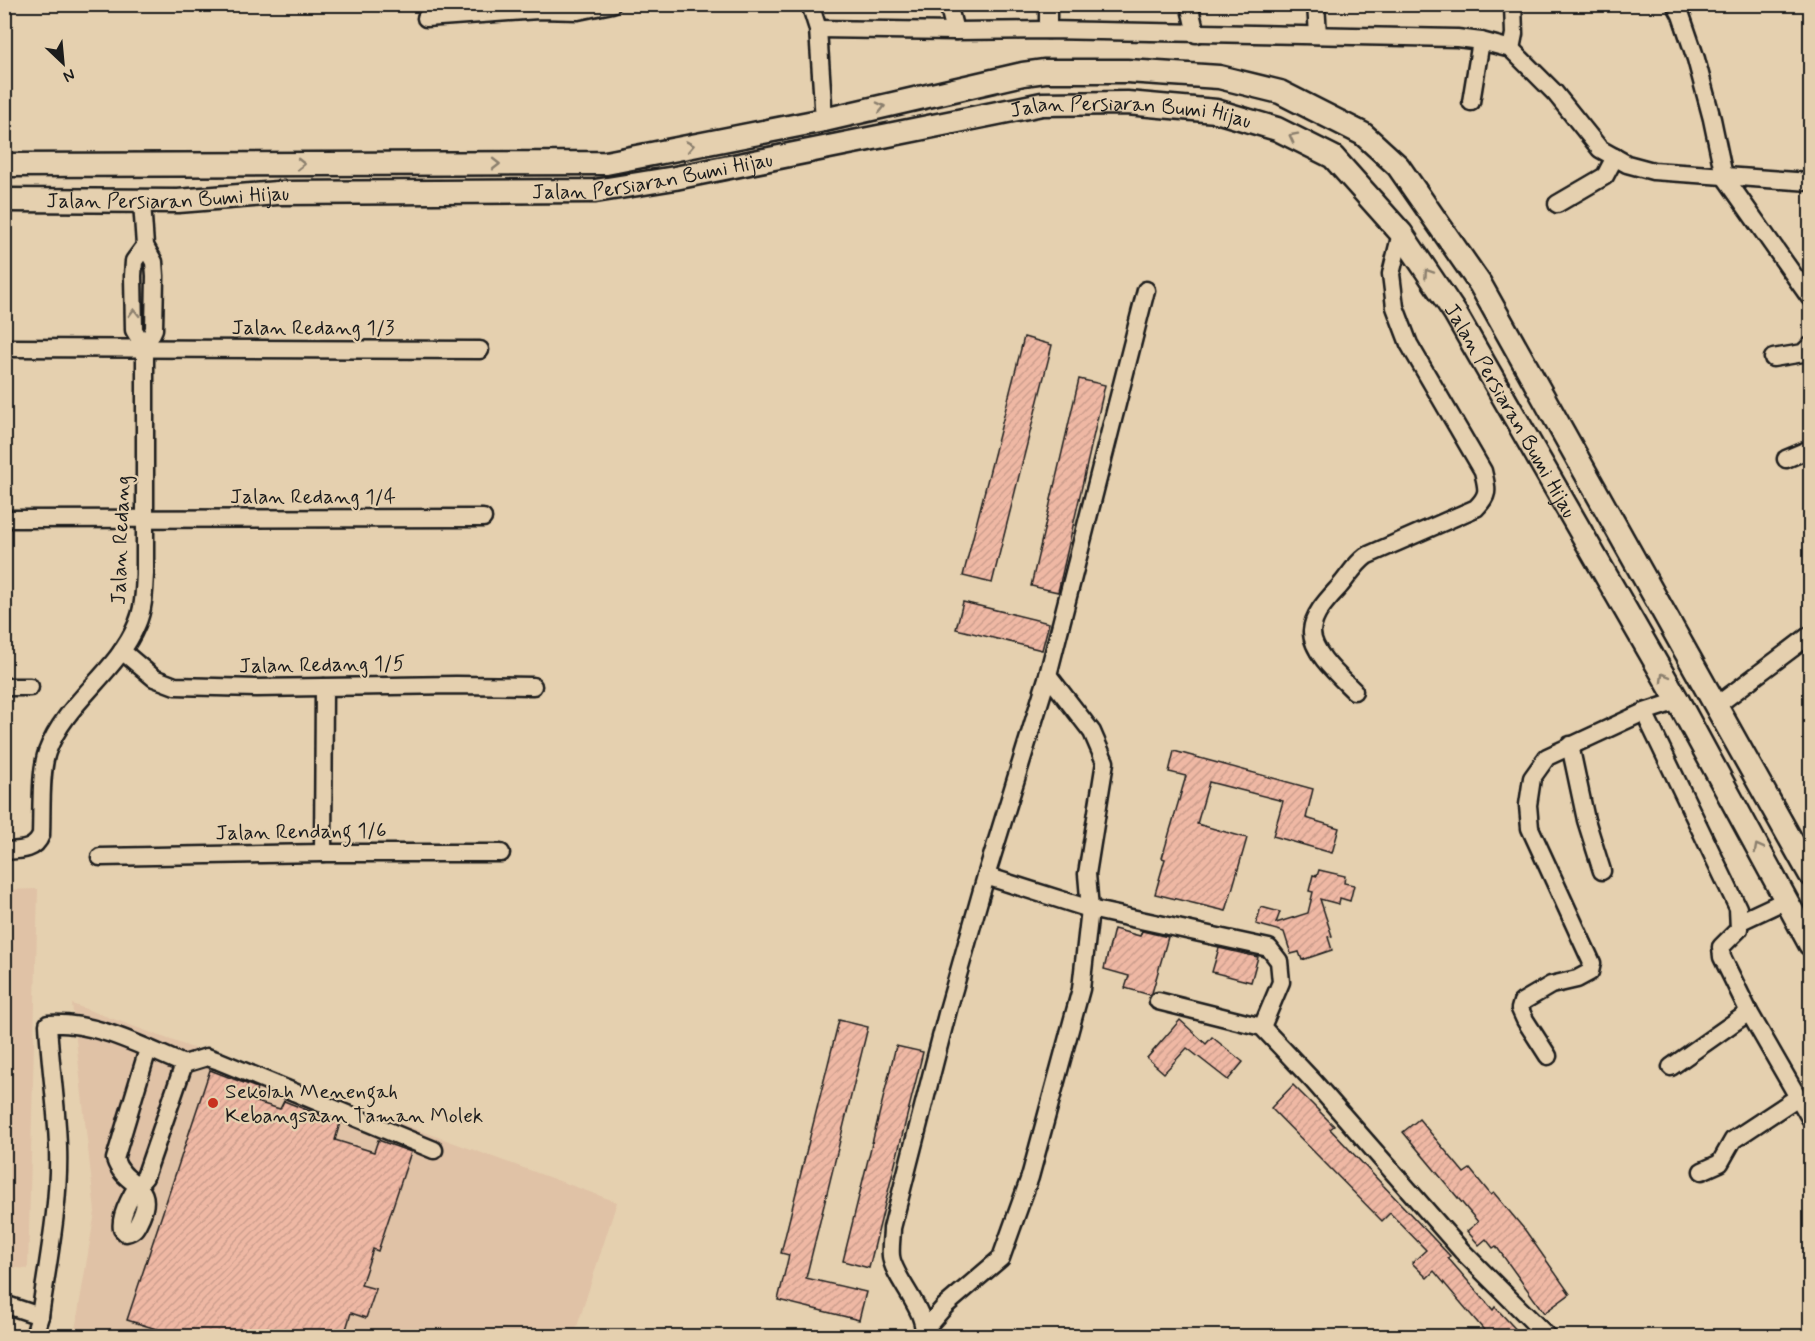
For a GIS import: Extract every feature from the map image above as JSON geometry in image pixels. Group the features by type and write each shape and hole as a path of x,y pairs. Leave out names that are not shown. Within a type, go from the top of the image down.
{"main road":[{"name":"Jalan Persiaran Bumi Hijau","path":"4,165 606,163 824,120 1044,71 1127,71 1219,77 1280,92 1363,134 1398,166 1480,284 1810,874"},
{"name":"Jalan Persiaran Bumi Hijau","path":"4,200 142,202 277,193 595,191 675,178 1042,104 1127,103 1216,111 1277,129 1333,157 1401,233 1455,313 1678,700 1810,945"},
{"path":"44,164 135,178 142,202"},
{"path":"142,202 151,179 223,166"}],"street":[{"path":"426,18 538,10 578,11 612,4"},
{"path":"810,4 818,29 824,120"},
{"path":"948,4 955,31"},
{"path":"1048,4 1048,30"},
{"path":"1189,4 1196,34"},
{"path":"1316,4 1318,35"},
{"path":"1511,49 1514,34 1513,4"},
{"path":"1675,4 1696,59 1713,119 1724,176 1810,298"},
{"path":"818,29 1048,30 1457,38 1480,41 1511,49 1555,93 1600,149 1627,164 1653,171 1810,182"},
{"path":"1471,102 1480,41"},
{"path":"1557,204 1605,176 1615,157"},
{"name":"Jalan Redang","path":"4,851 28,849 41,835 44,766 47,752 86,692 122,651 138,623 144,599 146,348 134,330 133,276 134,261 145,246 142,202"},
{"path":"1353,691 1325,661 1316,646 1312,631 1325,603 1345,580 1353,566 1366,556 1476,508 1484,500 1488,490 1483,471 1409,344 1395,307 1391,274 1401,233"},
{"path":"924,1333 912,1298 891,1257 892,1228 948,1010 986,876 1048,675 1146,290"},
{"path":"1773,358 1803,353 1810,346"},
{"name":"Jalan Redang 1/3","path":"4,348 480,350"},
{"path":"1786,459 1810,449"},
{"name":"Jalan Redang 1/4","path":"4,519 483,518"},
{"path":"1716,706 1810,635"},
{"name":"Jalan Redang 1/5","path":"122,651 154,678 175,686 533,686"},
{"path":"924,1333 945,1306 1001,1258 1030,1177 1081,989 1090,909 1087,874 1105,762 1092,732 1048,675"},
{"path":"4,687 30,687"},
{"path":"323,853 324,687"},
{"path":"1548,1056 1525,1020 1520,1009 1522,1002 1551,985 1577,979 1590,972 1592,963 1530,828 1528,805 1532,778 1547,757 1644,712 1678,700"},
{"path":"1644,712 1738,909 1739,929 1721,947 1721,952 1749,1012 1810,1118"},
{"path":"1570,745 1586,820 1602,872"},
{"name":"Jalan Rendang 1/6","path":"100,857 501,853"},
{"path":"986,876 1090,909 1269,948 1279,961 1281,982 1262,1027"},
{"path":"1739,922 1786,900"},
{"path":"1158,1001 1262,1027 1314,1082 1462,1251 1547,1336"},
{"path":"1671,1067 1749,1012"},
{"path":"34,1336 40,1316 58,1173 58,1146 48,1024 88,1026 184,1064 207,1057 219,1060 434,1150"},
{"path":"148,1049 115,1159 118,1168 137,1185 146,1177 184,1064"},
{"path":"1702,1171 1720,1163 1733,1140 1798,1097"},
{"path":"4,1304 40,1316"}],"shaded area":[{"path":"38,889 28,1269 5,1267 4,890"},
{"name":"Sekolah Menengah Kebangsaan Taman Molek","path":"72,1004 617,1202 574,1336 74,1336 95,1212"}],"building":[{"path":"1024,337 1052,345 992,583 963,576"},
{"path":"1079,379 1105,385 1058,592 1031,586"},
{"path":"963,602 1049,623 1042,650 956,629"},
{"path":"1174,751 1313,789 1306,818 1339,828 1332,853 1273,836 1283,801 1209,782 1197,824 1247,838 1226,911 1155,894 1165,859 1162,858 1186,776 1169,772"},
{"path":"1319,870 1345,876 1344,883 1354,885 1350,901 1340,898 1339,904 1320,899 1332,936 1328,937 1332,950 1302,960 1299,952 1291,954 1284,932 1256,924 1261,907 1280,912 1276,923 1308,913 1313,892 1309,891 1313,875 1317,876"},
{"path":"1114,929 1140,936 1142,931 1168,937 1150,995 1125,988 1129,976 1104,969"},
{"path":"1219,948 1258,957 1251,982 1212,972"},
{"path":"839,1020 868,1027 806,1278 866,1292 859,1320 778,1300 789,1255 781,1253"},
{"path":"1180,1020 1206,1044 1212,1037 1243,1062 1228,1080 1187,1048 1164,1073 1147,1058"},
{"path":"896,1046 923,1052 869,1268 843,1261"},
{"path":"210,1070 257,1088 253,1101 280,1109 284,1101 340,1123 335,1140 374,1152 378,1140 411,1152 378,1251 373,1249 361,1285 376,1289 366,1318 351,1313 344,1336 179,1336 127,1320"},
{"path":"1293,1085 1334,1126 1330,1129 1450,1256 1448,1258 1493,1310 1495,1307 1522,1336 1489,1336 1434,1271 1427,1278 1412,1263 1426,1250 1390,1213 1382,1221 1271,1108"},
{"path":"1419,1119 1464,1173 1470,1169 1491,1195 1494,1193 1525,1230 1570,1294 1544,1313 1496,1246 1493,1248 1486,1239 1479,1245 1467,1231 1478,1222 1403,1132"}],"place":[{"name":"Sekolah Menengah Kebangsaan Taman Molek","path":"213,1103"}]}
